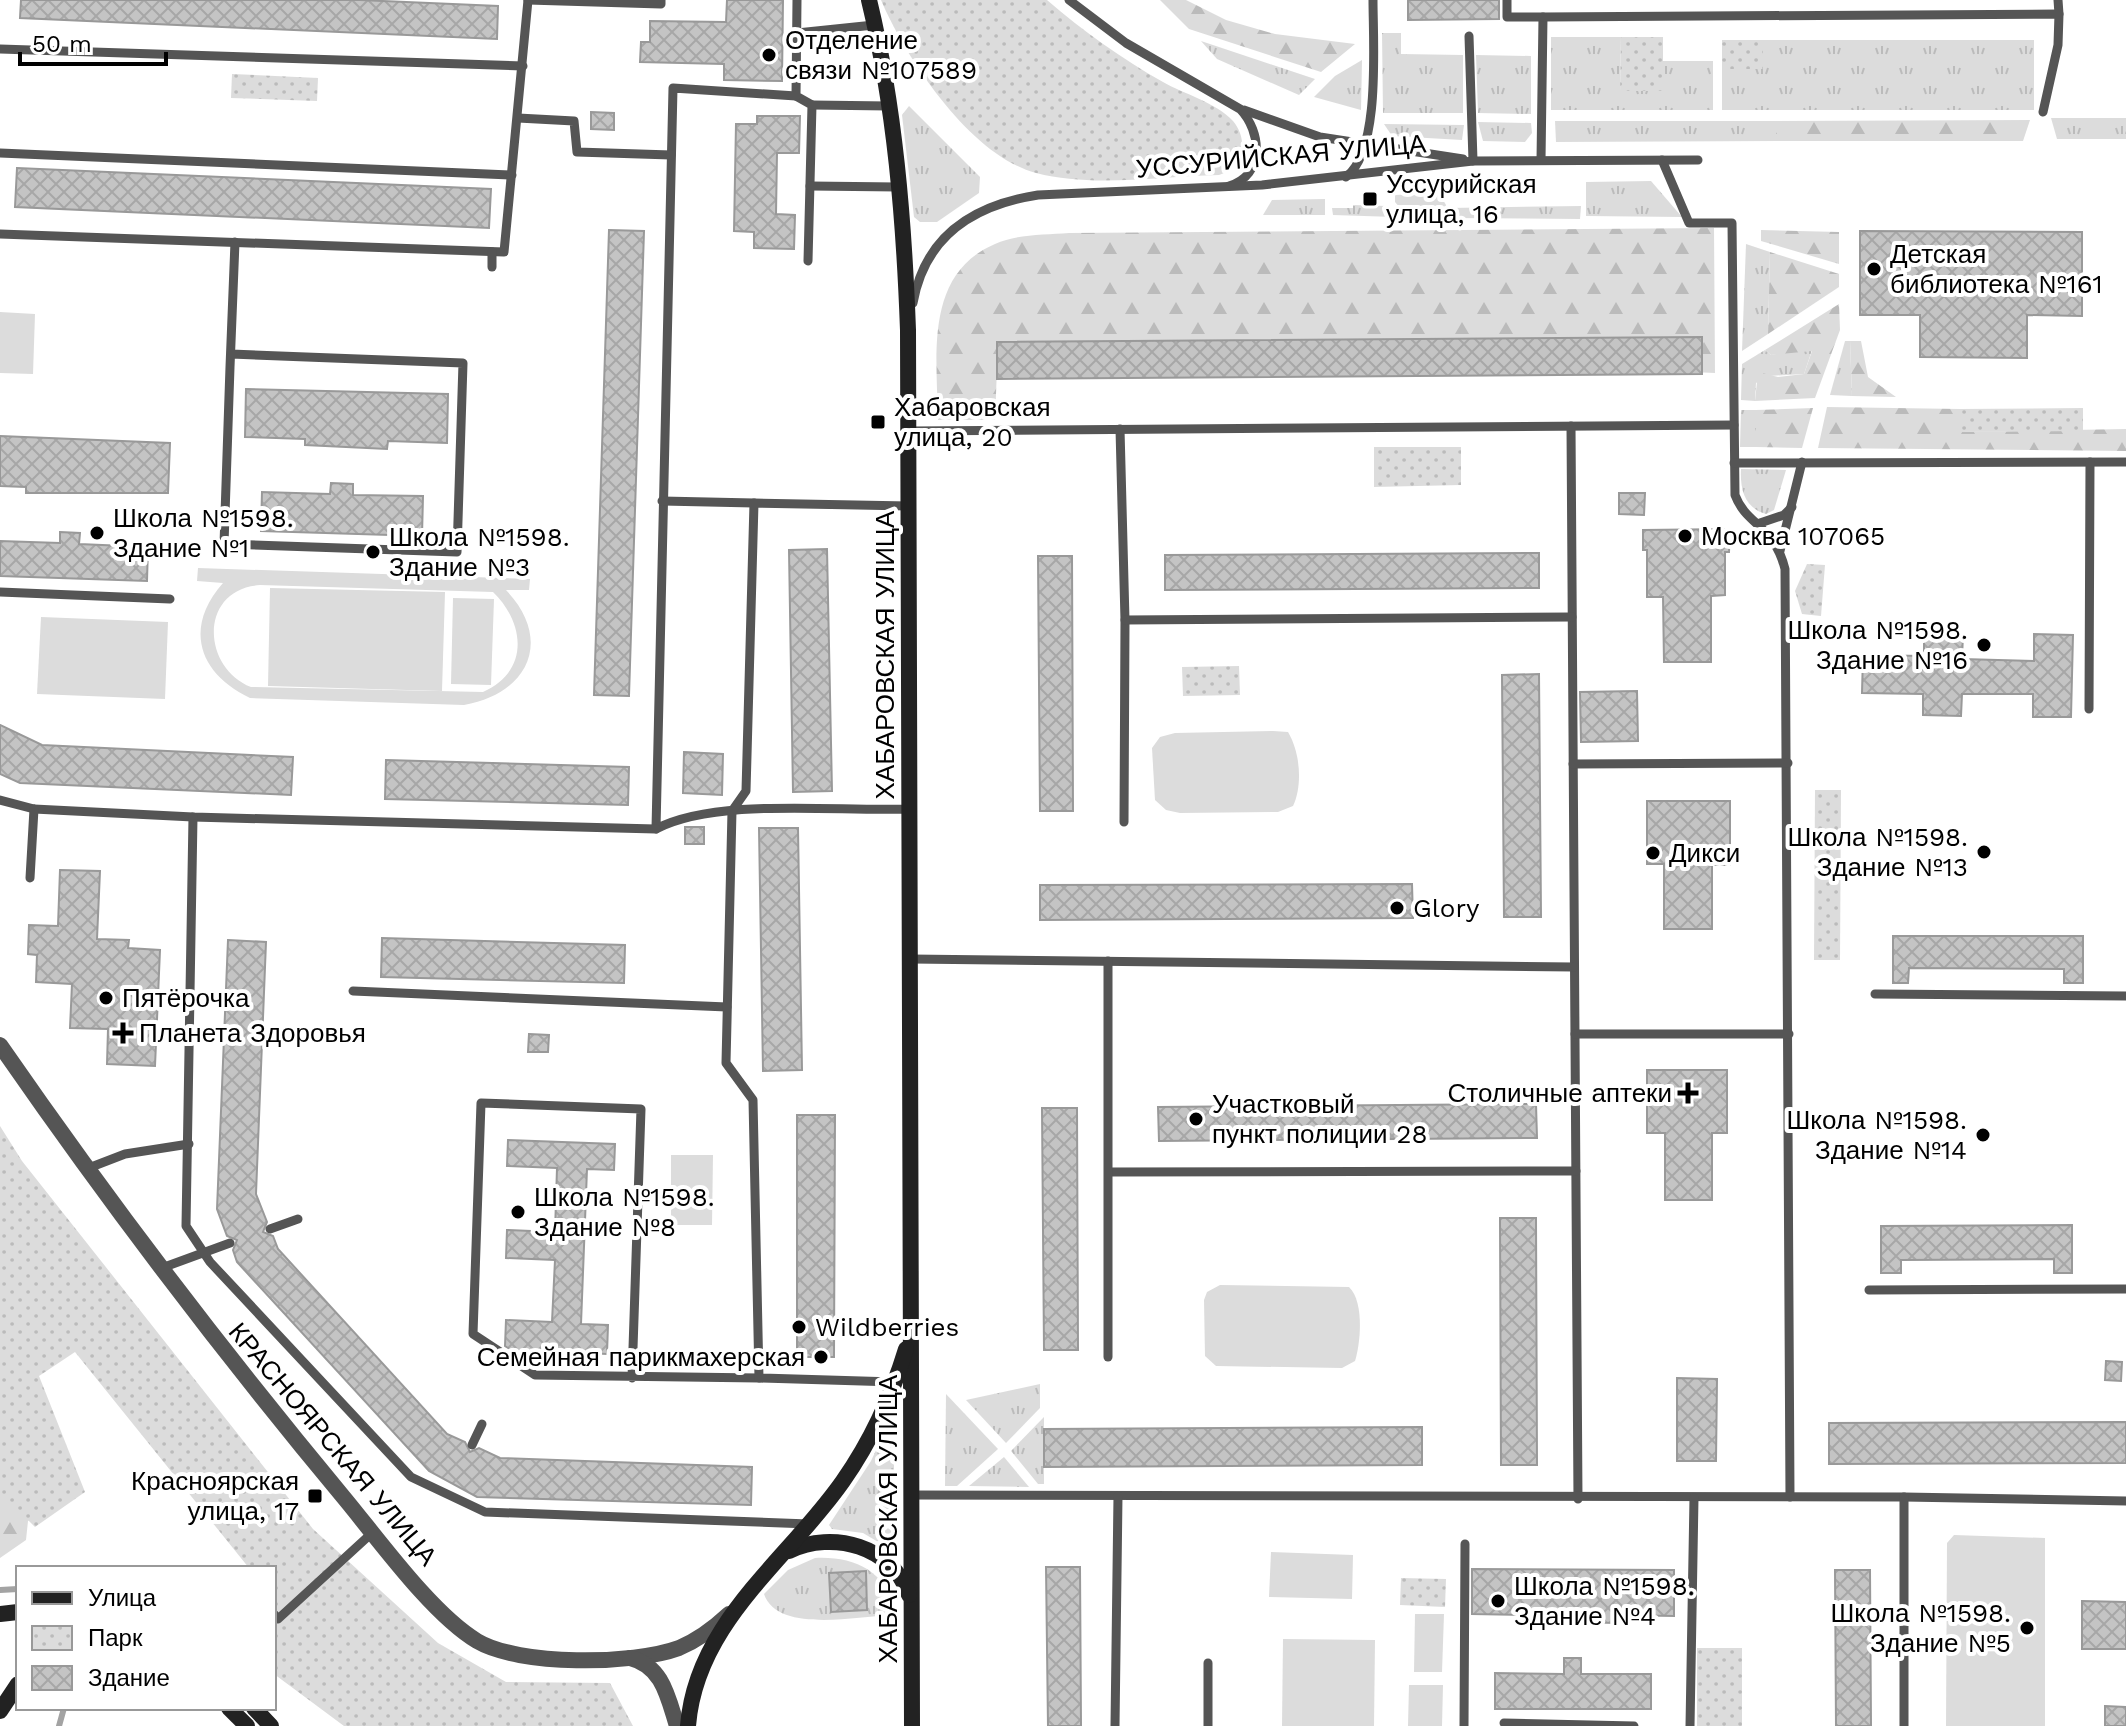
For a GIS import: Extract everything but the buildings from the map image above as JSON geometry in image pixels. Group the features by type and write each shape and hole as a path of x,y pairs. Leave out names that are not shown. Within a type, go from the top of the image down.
{"main road":[{"name":"ХАБАРОВСКАЯ УЛИЦА","path":"869,0 889,106 908,330 912,1726"},
{"name":"ХАБАРОВСКАЯ УЛИЦА","path":"688,1726 703,1667 736,1607 809,1524 860,1455 895,1382 908,1342 912,1313"},
{"path":"775,1562 806,1544 828,1541 863,1548 883,1558 898,1573 908,1592 911,1612"},
{"path":"0,1711 16,1687"},
{"path":"231,1710 247,1726"},
{"path":"256,1710 271,1726"}],"street":[{"name":"КРАСНОЯРСКАЯ УЛИЦА","path":"0,1045 159,1269 373,1532 434,1602 476,1640 519,1656 544,1659 621,1657 675,1649 693,1642 736,1607"},
{"path":"621,1657 648,1665 657,1674 677,1726"}],"lane":[{"path":"0,234 504,252 528,0 661,4 661,0"},
{"path":"796,96 797,0"},
{"name":"УССУРИЙСКАЯ УЛИЦА","path":"1069,0 1126,43 1240,109 1320,137 1473,161"},
{"path":"1345,177 1360,164 1371,118 1373,0"},
{"path":"1507,0 1507,17 2059,14"},
{"path":"2043,112 2058,45 2058,0"},
{"path":"1541,160 1543,17"},
{"path":"797,33 874,25"},
{"path":"1469,36 1473,161"},
{"path":"0,49 523,66"},
{"path":"656,829 673,88 796,96 812,105 889,106"},
{"path":"808,261 812,105"},
{"path":"1222,188 1247,174 1254,162 1256,132 1240,109"},
{"path":"518,118 574,121 577,152 671,155"},
{"path":"0,153 512,175"},
{"path":"1662,160 1689,223 1732,223 1734,463 1739,505 1760,523 1780,551"},
{"name":"УССУРИЙСКАЯ УЛИЦА","path":"908,330 919,275 929,254 965,221 1006,200 1091,192 1222,188 1473,161 1698,160"},
{"path":"810,186 898,187"},
{"path":"231,354 463,363 457,552 224,544 235,242"},
{"path":"492,252 492,267"},
{"path":"909,431 1734,425"},
{"path":"1571,426 1578,1499"},
{"path":"1120,429 1125,620 1124,822"},
{"path":"1790,1497 1788,609 1780,551 1802,462"},
{"path":"2089,709 2090,462"},
{"path":"1734,463 2126,462"},
{"path":"662,501 909,506"},
{"path":"754,503 746,791 732,811 726,1063 753,1100 759,1378"},
{"path":"1760,523 1784,515 1792,507"},
{"path":"0,592 170,599"},
{"path":"1125,620 1572,617"},
{"path":"1573,764 1788,763"},
{"path":"0,800 34,809 193,817 656,829 679,817 732,811 909,809"},
{"path":"30,878 34,809"},
{"path":"193,817 186,1226 203,1253 411,1477 485,1512 809,1524"},
{"path":"911,959 1574,967"},
{"path":"1108,961 1108,1357"},
{"path":"353,991 727,1007"},
{"path":"1875,994 2126,996"},
{"path":"1575,1034 1789,1034"},
{"path":"632,1378 641,1109 481,1103 473,1334 535,1375 632,1378 759,1378 895,1382"},
{"path":"86,1169 157,1144 189,1144"},
{"path":"1109,1172 1576,1171"},
{"path":"270,1229 298,1219"},
{"path":"159,1269 230,1243"},
{"path":"1869,1290 2126,1289"},
{"path":"472,1445 482,1424"},
{"path":"448,1495 453,1484"},
{"path":"912,1495 1578,1499 1904,1497 2126,1501"},
{"path":"1115,1726 1118,1496"},
{"path":"1904,1497 1904,1726"},
{"path":"1690,1726 1694,1498"},
{"path":"276,1616 278,1619 373,1532"},
{"path":"1464,1726 1465,1544"},
{"path":"1208,1663 1208,1726"},
{"path":"1504,1723 1634,1726"}],"green space":[{"path":"881,0 1047,0 1133,64 1226,115 1241,136 1239,160 1219,175 1127,180 1058,177 1036,173 1012,163 988,147 944,102 907,50"},
{"path":"1160,0 1186,0 1226,20 1275,34 1355,44 1321,72 1189,29"},
{"path":"1382,33 1401,33 1401,54 1463,55 1463,113 1383,113"},
{"path":"1551,37 1621,37 1620,90 1662,91 1663,61 1713,61 1713,110 1551,110"},
{"path":"1621,37 1663,37 1663,91 1620,91"},
{"path":"1722,40 1763,40 1763,69 1722,69"},
{"path":"1763,40 2034,40 2034,110 1722,110 1722,69 1763,69"},
{"path":"1201,41 1315,79 1299,95 1217,59"},
{"path":"1476,55 1531,56 1531,114 1478,113"},
{"path":"1362,60 1361,110 1314,97 1335,76"},
{"path":"232,74 318,78 317,101 231,98"},
{"path":"909,106 980,177 979,193 937,222 920,222 914,217 902,115"},
{"path":"2051,118 2126,118 2126,139 2057,139"},
{"path":"2030,120 2023,141 1776,141 1776,121"},
{"path":"1555,121 1776,121 1776,141 1556,142"},
{"path":"1478,122 1531,123 1532,133 1525,142 1483,141"},
{"path":"1384,124 1464,125 1462,140 1392,136"},
{"path":"1651,181 1682,217 1586,216 1586,182"},
{"path":"1439,193 1446,205 1444,217 1407,216 1395,202 1395,195"},
{"path":"1325,199 1325,215 1263,215 1272,200"},
{"path":"1353,205 1386,206 1395,217 1333,215 1332,208 1353,208"},
{"path":"1581,206 1580,219 1449,218 1449,208"},
{"path":"1714,228 1715,373 998,342 995,420 938,420 937,344 946,296 956,275 972,258 1012,238 1069,233"},
{"path":"1761,230 1839,232 1839,264 1761,241"},
{"path":"1746,244 1770,252 1768,334 1742,351"},
{"path":"1770,252 1839,274 1839,287 1768,334"},
{"path":"1839,304 1840,330 1815,398 1755,401 1758,372 1778,377 1804,374 1812,351 1771,355 1765,350"},
{"path":"0,312 35,314 33,374 0,373"},
{"path":"1845,341 1850,341 1852,396 1830,395"},
{"path":"1850,341 1861,341 1868,377 1896,397 1852,396"},
{"path":"1806,348 1812,350 1804,374 1769,376 1756,383 1755,401 1741,400 1742,364 1765,350 1771,355"},
{"path":"1827,407 1960,409 1960,432 2126,429 2126,451 1818,448"},
{"path":"1813,408 1802,448 1756,447 1756,410"},
{"path":"2083,408 2083,431 1960,432 1960,409"},
{"path":"1741,410 1756,410 1756,447 1740,447"},
{"path":"1374,447 1461,447 1461,485 1374,487"},
{"path":"1741,469 1786,470 1774,510 1766,514 1748,502 1741,484"},
{"path":"1807,564 1825,565 1821,616 1802,614 1795,591"},
{"path":"198,568 530,579 529,590 506,590 521,609 529,628 531,645 527,662 518,677 486,699 464,705 250,698 233,688 208,663 202,648 203,617 223,583 197,581","holes":["260,585 493,592 512,618 518,646 509,672 483,692 251,687 235,677 223,663 216,647 214,630 217,614 226,600 240,590"]},
{"path":"270,588 445,592 442,691 268,686"},
{"path":"453,598 494,599 491,685 451,684"},
{"path":"41,617 168,622 165,699 37,694"},
{"path":"1239,666 1240,695 1183,696 1182,667"},
{"path":"1288,732 1295,749 1299,779 1293,806 1278,812 1180,813 1166,810 1155,800 1152,748 1160,737 1175,733"},
{"path":"1815,790 1841,790 1840,960 1814,960"},
{"path":"0,1126 22,1161 313,1529 438,1643 506,1682 610,1683 633,1726 344,1726 276,1675 276,1566 247,1566 75,1352 39,1376 85,1492 35,1527 0,1492"},
{"path":"671,1155 713,1155 712,1225 671,1225"},
{"path":"1220,1285 1349,1287 1354,1293 1359,1312 1360,1333 1355,1361 1342,1368 1216,1366 1205,1356 1204,1300 1207,1292"},
{"path":"0,1345 67,1493 28,1521 26,1540 0,1558"},
{"path":"1040,1384 1040,1408 1006,1443 966,1400"},
{"path":"946,1394 998,1449 957,1486 945,1486"},
{"path":"1044,1417 1044,1484 1038,1484 1011,1451"},
{"path":"891,1418 894,1420 894,1548 890,1549 863,1533 832,1529 829,1525 871,1461"},
{"path":"1004,1457 1029,1487 969,1486"},
{"path":"1954,1535 2045,1538 2045,1726 1946,1726 1947,1543"},
{"path":"1271,1552 1353,1555 1352,1599 1269,1597"},
{"path":"815,1558 842,1560 865,1568 883,1584 894,1609 889,1615 819,1620 784,1614 772,1606 764,1594 788,1570"},
{"path":"1401,1578 1446,1579 1445,1607 1400,1605"},
{"path":"1415,1614 1444,1614 1442,1672 1414,1672"},
{"path":"1283,1639 1375,1640 1374,1726 1282,1726"},
{"path":"1697,1648 1742,1648 1742,1726 1697,1726"},
{"path":"1409,1685 1443,1685 1442,1726 1408,1726"}],"waterway":[{"path":"0,1590 16,1589"},
{"path":"59,1726 63,1710"}],"place":[{"name":"Отделение связи №107589","path":"769,55"},
{"name":"Уссурийская улица, 16","path":"1370,199"},
{"name":"Детская библиотека №161","path":"1874,269"},
{"name":"Хабаровская улица, 20","path":"878,422"},
{"name":"Школа №1598. Здание №1","path":"97,533"},
{"name":"Москва 107065","path":"1685,536"},
{"name":"Школа №1598. Здание №3","path":"373,552"},
{"name":"Школа №1598. Здание №16","path":"1984,645"},
{"name":"Школа №1598. Здание №13","path":"1984,852"},
{"name":"Дикси","path":"1653,853"},
{"name":"Glory","path":"1397,908"},
{"name":"Пятёрочка","path":"106,998"},
{"name":"Планета Здоровья","path":"123,1033"},
{"name":"Столичные аптеки","path":"1688,1093"},
{"name":"Участковый пункт полиции 28","path":"1196,1119"},
{"name":"Школа №1598. Здание №14","path":"1983,1135"},
{"name":"Школа №1598. Здание №8","path":"518,1212"},
{"name":"Wildberries","path":"799,1327"},
{"name":"Семейная парикмахерская","path":"821,1357"},
{"name":"Красноярская улица, 17","path":"315,1496"},
{"name":"Школа №1598. Здание №4","path":"1498,1601"},
{"name":"Школа №1598. Здание №5","path":"2027,1628"}]}
